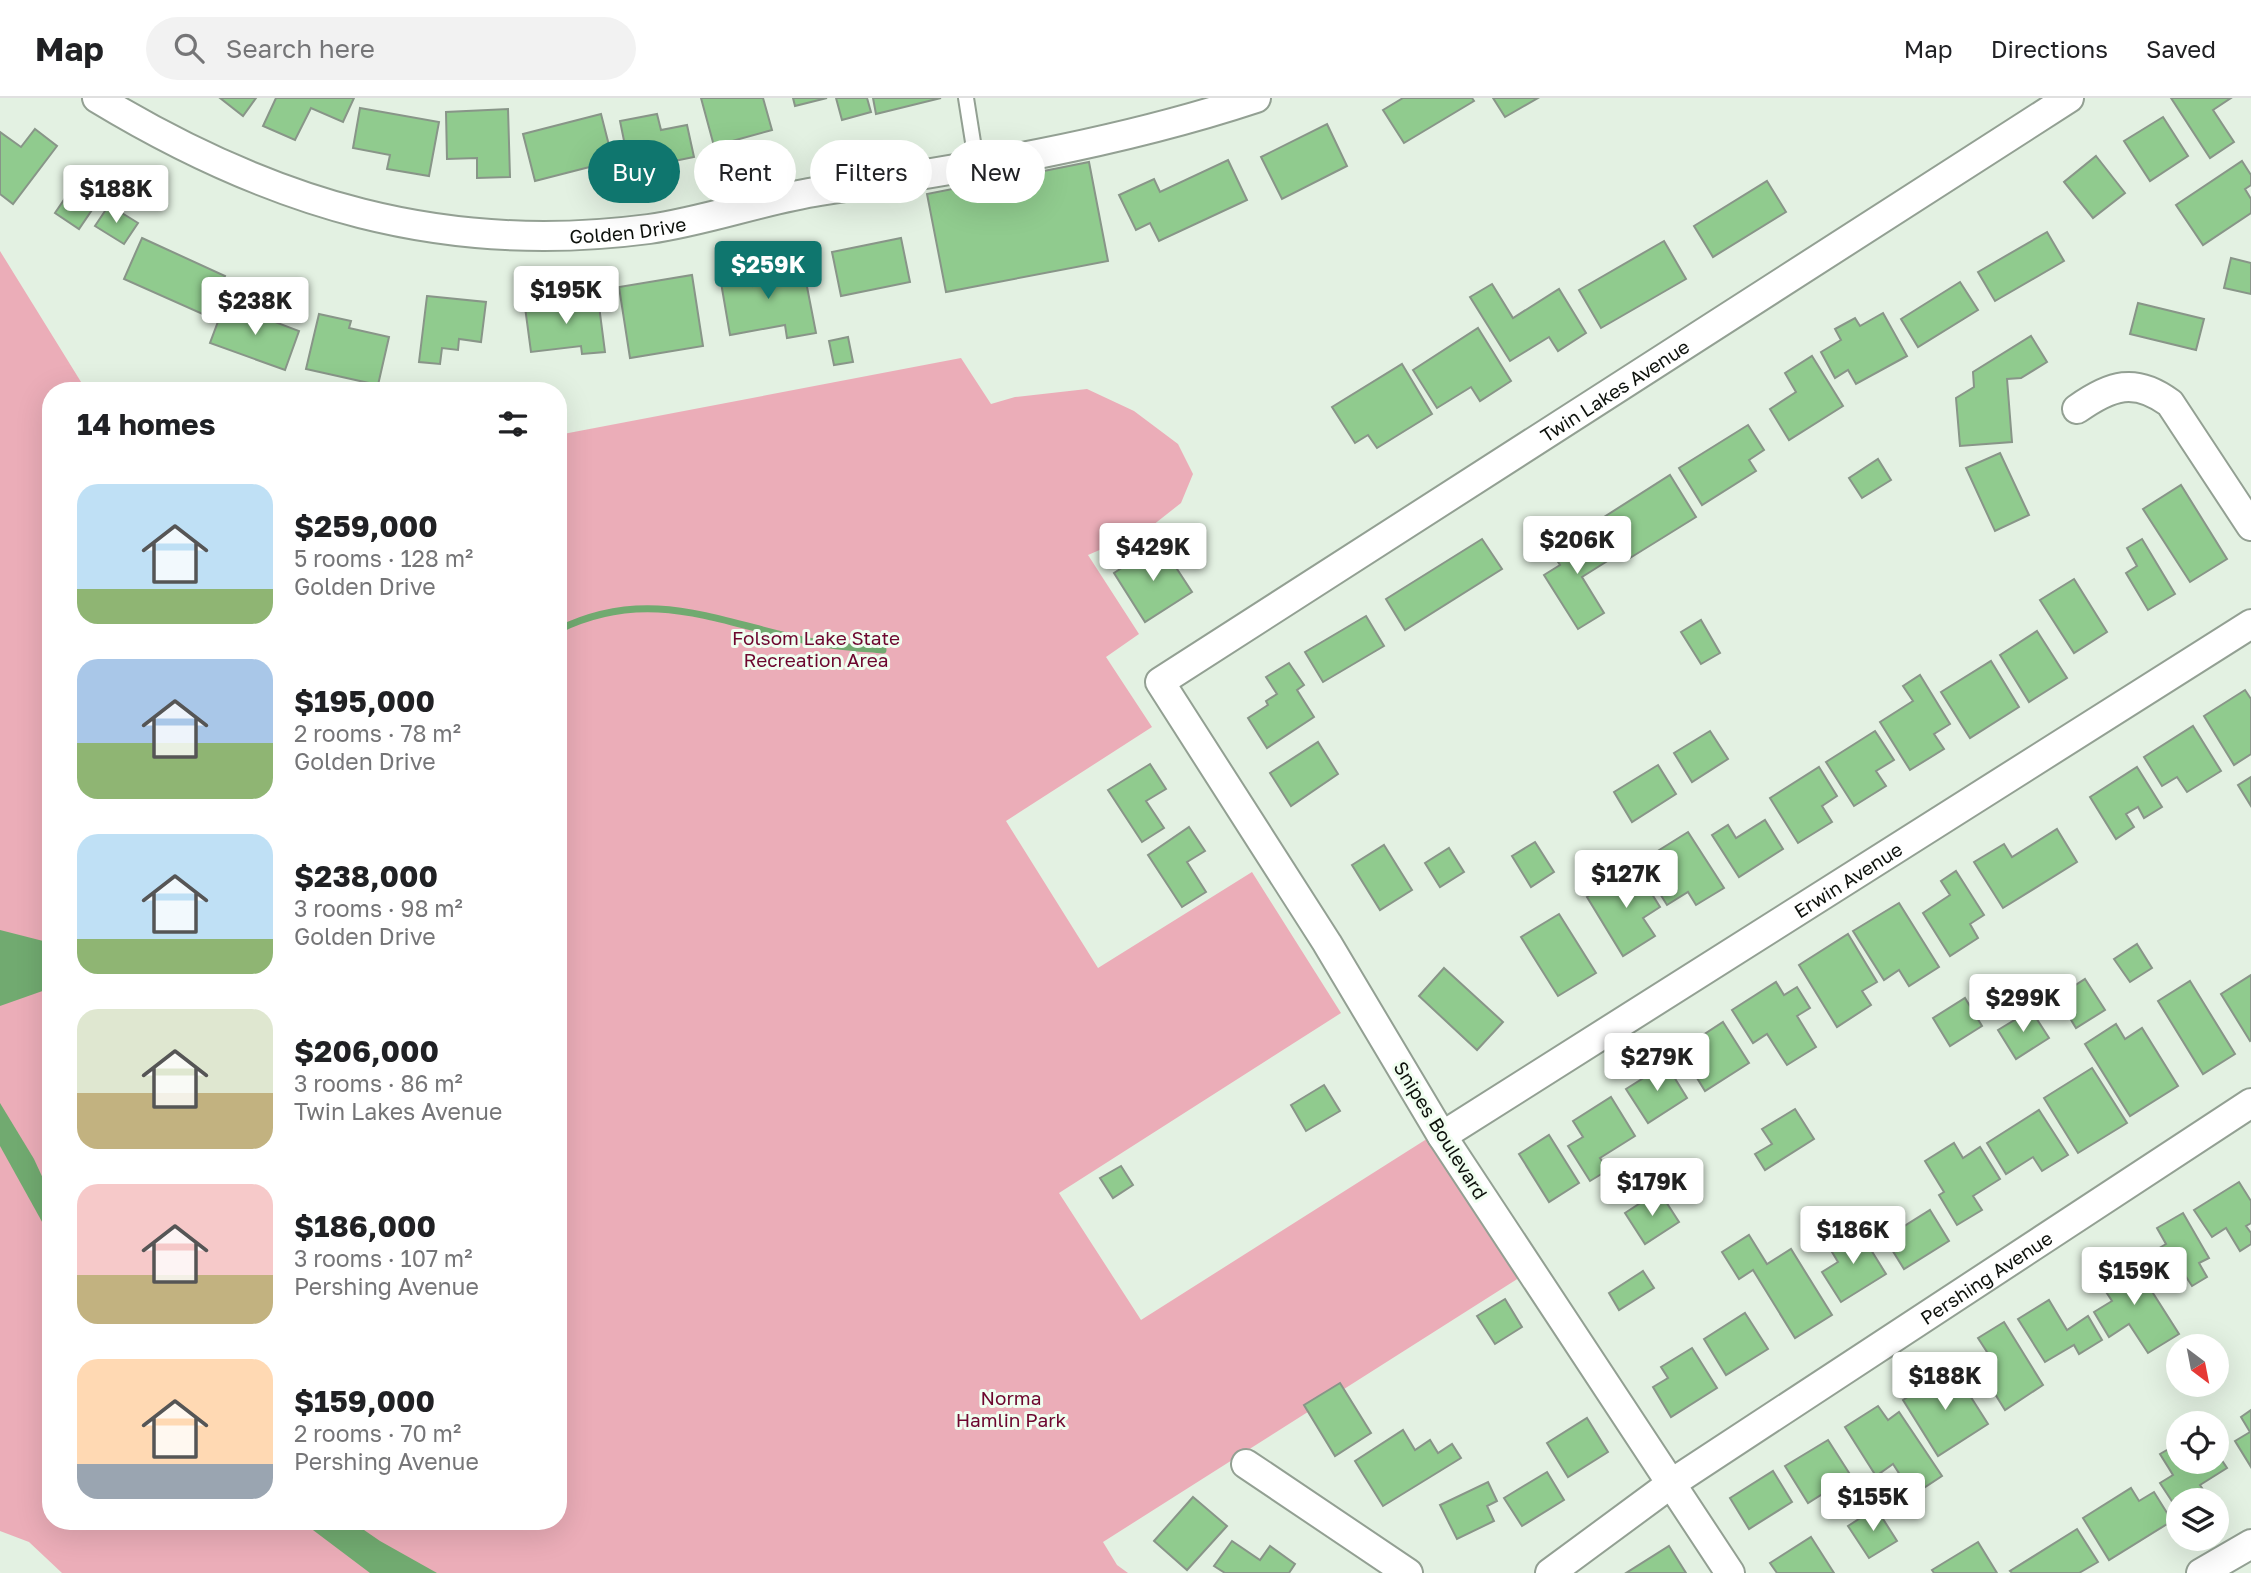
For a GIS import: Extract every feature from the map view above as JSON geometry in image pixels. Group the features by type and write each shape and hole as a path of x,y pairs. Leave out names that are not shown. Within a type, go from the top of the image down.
{"street":[{"name":"Golden Drive","path":"97,98 179,146 278,190 409,225 462,232 571,236 652,229 787,196 946,172"},
{"name":"Golden Drive","path":"1045,153 1126,137 1256,98"},
{"name":"Twin Lakes Avenue","path":"1160,682 2069,98"},
{"path":"2077,409 2093,397 2121,387 2138,386 2154,391 2170,403 2251,526"},
{"name":"Erwin Avenue","path":"1442,1136 2251,624"},
{"name":"Snipes Boulevard","path":"1160,682 1327,943 1442,1136 1730,1573"},
{"name":"Pershing Avenue","path":"1550,1573 1672,1483 2251,1103"},
{"path":"1246,1464 1408,1573"},
{"path":"2201,1573 2251,1544"}],"lane":[{"path":"966,98 973,140"}],"green space":[{"name":"Folsom Lake State Recreation Area","path":"0,251 81,382 42,382 42,1530 567,1530 567,433 961,358 991,404 1015,397 1087,389 1134,411 1178,444 1193,474 1181,503 1148,529 1088,555 1139,634 1106,657 1152,727 1006,821 1098,968 1252,872 1341,1013 1059,1193 1141,1320 1433,1135 1522,1276 1103,1542 1117,1565 1128,1573 62,1573 29,1542 0,1531"}],"shaded area":[{"path":"0,930 42,941 42,991 0,1006"},
{"path":"0,1103 42,1176 42,1222 0,1146"},
{"path":"313,1530 364,1530 437,1573 370,1573"}],"building":[{"path":"220,98 256,98 243,116"},
{"path":"276,98 354,98 343,122 311,108 295,140 263,126"},
{"path":"701,98 763,98 772,130 736,140 712,140"},
{"path":"793,98 827,98 795,106"},
{"path":"836,98 867,98 871,112 842,120"},
{"path":"873,98 941,98 876,114"},
{"path":"1403,98 1472,98 1474,101 1404,143 1383,110"},
{"path":"1493,98 1538,98 1505,117"},
{"path":"2171,98 2231,98 2213,110 2234,142 2210,158"},
{"path":"360,108 439,122 429,176 387,169 390,155 353,148"},
{"path":"508,109 510,177 477,178 477,158 447,159 446,112"},
{"path":"601,114 608,140 588,140 588,167 535,181 523,134"},
{"path":"657,114 661,130 687,125 694,157 680,160 680,140 624,140 620,121"},
{"path":"2163,117 2188,156 2150,181 2124,141"},
{"path":"1327,124 1347,166 1282,199 1261,157"},
{"path":"35,129 57,146 13,204 0,194 0,132 21,147"},
{"path":"2096,156 2125,193 2093,218 2064,182"},
{"path":"1228,160 1247,200 1159,241 1150,223 1136,230 1119,195 1154,179 1160,192"},
{"path":"2242,161 2251,175 2251,185 2245,189 2251,199 2251,213 2203,245 2176,205"},
{"path":"1089,162 1108,261 946,292 929,203 932,203 932,193 946,190 946,203 1045,203 1045,171"},
{"path":"1767,181 1786,212 1713,257 1694,226"},
{"path":"72,188 96,204 79,229 55,213"},
{"path":"109,205 138,223 124,244 95,226"},
{"path":"2047,232 2064,261 1995,301 1978,272"},
{"path":"142,238 225,276 207,316 124,279"},
{"path":"901,238 910,282 841,296 832,252"},
{"path":"1664,241 1686,279 1601,328 1579,290"},
{"path":"2231,258 2251,263 2251,294 2224,288"},
{"path":"802,261 816,333 787,338 785,325 730,335 719,271 749,266 753,286 777,281 775,267"},
{"path":"692,275 703,346 630,358 619,287"},
{"path":"1960,282 1978,310 1918,347 1901,319"},
{"path":"1492,284 1513,318 1559,289 1586,333 1558,351 1549,337 1510,361 1470,297"},
{"path":"427,296 486,302 481,342 459,339 458,350 442,348 440,364 419,362"},
{"path":"598,298 605,352 582,354 581,346 531,352 525,307"},
{"path":"225,303 299,331 285,370 210,343"},
{"path":"2138,303 2204,319 2196,350 2130,334"},
{"path":"1883,313 1907,356 1856,384 1848,370 1835,378 1821,352 1841,340 1835,329 1855,318 1860,326"},
{"path":"319,314 351,321 349,328 389,337 379,382 364,382 306,369"},
{"path":"1478,328 1511,381 1480,401 1471,387 1437,408 1413,370"},
{"path":"2031,336 2047,362 2021,378 2007,379 2012,442 1960,446 1956,398 1974,387 1973,372"},
{"path":"848,337 853,362 834,365 829,341"},
{"path":"1812,356 1843,406 1789,440 1770,409 1796,392 1785,373"},
{"path":"1402,364 1432,414 1377,448 1368,435 1355,443 1332,407"},
{"path":"1748,425 1764,450 1749,460 1756,471 1702,505 1679,468"},
{"path":"2000,453 2029,515 1995,531 1966,468"},
{"path":"1878,459 1891,480 1862,498 1849,478"},
{"path":"1670,475 1696,517 1630,558 1604,517"},
{"path":"2181,485 2227,559 2190,582 2143,509"},
{"path":"1588,527 1609,560 1582,577 1604,613 1578,629 1544,575 1560,565 1551,551"},
{"path":"1482,539 1502,569 1405,630 1386,599"},
{"path":"2142,539 2175,594 2148,610 2126,573 2137,566 2127,548"},
{"path":"1160,543 1192,592 1145,622 1114,573"},
{"path":"2074,579 2107,632 2074,653 2040,600"},
{"path":"1366,616 1384,646 1323,682 1305,652"},
{"path":"1701,620 1720,653 1701,664 1681,632"},
{"path":"2037,631 2067,678 2029,702 2000,655"},
{"path":"1991,661 2019,707 1970,738 1941,692"},
{"path":"1289,663 1304,685 1297,690 1314,717 1267,748 1248,718 1268,705 1266,701 1277,694 1266,677"},
{"path":"1920,675 1950,724 1934,734 1944,749 1910,770 1880,722 1913,701 1903,686"},
{"path":"2245,690 2251,699 2251,754 2234,765 2204,716"},
{"path":"2193,726 2221,771 2187,792 2177,777 2162,786 2144,757"},
{"path":"1710,731 1728,759 1692,782 1674,753"},
{"path":"1875,731 1894,760 1876,771 1886,786 1854,806 1826,762"},
{"path":"1318,742 1338,774 1291,806 1270,773"},
{"path":"1150,764 1166,789 1146,801 1164,828 1142,842 1108,790"},
{"path":"1658,765 1676,794 1632,822 1614,792"},
{"path":"1819,767 1837,796 1822,806 1832,822 1798,843 1770,798"},
{"path":"2137,767 2162,807 2144,818 2138,807 2126,814 2134,827 2116,839 2090,797"},
{"path":"2251,777 2251,806 2238,785"},
{"path":"1765,820 1783,849 1739,877 1712,835 1728,825 1736,838"},
{"path":"1189,827 1205,851 1187,862 1206,892 1182,907 1148,855"},
{"path":"2057,829 2077,862 2003,908 1974,862 2004,844 2012,857"},
{"path":"1688,832 1724,888 1696,905 1688,892 1667,905 1640,862"},
{"path":"1535,842 1554,872 1531,887 1512,856"},
{"path":"1384,845 1412,890 1380,910 1352,865"},
{"path":"1449,848 1464,872 1440,887 1425,863"},
{"path":"1635,867 1660,907 1643,918 1655,936 1623,956 1587,897"},
{"path":"1956,871 1984,915 1970,924 1978,938 1950,956 1923,913 1950,895 1941,881"},
{"path":"1899,903 1939,967 1909,986 1899,970 1884,980 1853,931"},
{"path":"1559,914 1596,973 1558,996 1521,937"},
{"path":"1848,934 1877,982 1862,991 1871,1005 1837,1027 1799,965"},
{"path":"2137,944 2152,968 2130,982 2114,959"},
{"path":"1444,968 1503,1022 1477,1050 1419,996"},
{"path":"2251,975 2251,1040 2250,1041 2221,994"},
{"path":"2085,979 2105,1010 2076,1028 2057,997"},
{"path":"2190,981 2235,1054 2203,1074 2158,1001"},
{"path":"1776,982 1784,995 1797,987 1810,1008 1797,1016 1816,1047 1787,1065 1767,1034 1753,1043 1732,1010"},
{"path":"1965,998 1982,1026 1950,1046 1933,1018"},
{"path":"2031,1010 2049,1038 2016,1059 1998,1030"},
{"path":"1723,1022 1749,1063 1705,1091 1680,1050"},
{"path":"2116,1024 2125,1039 2142,1028 2178,1086 2130,1116 2085,1044"},
{"path":"1666,1064 1687,1098 1648,1123 1626,1089"},
{"path":"2092,1068 2127,1123 2078,1153 2044,1098"},
{"path":"1324,1085 1340,1111 1306,1131 1291,1105"},
{"path":"1611,1097 1635,1136 1600,1158 1608,1170 1590,1181 1568,1146 1583,1137 1573,1121"},
{"path":"1795,1109 1814,1139 1765,1170 1755,1154 1772,1144 1762,1129"},
{"path":"2039,1110 2068,1155 2042,1171 2033,1157 2006,1174 1987,1143"},
{"path":"1549,1135 1579,1183 1549,1202 1519,1154"},
{"path":"1954,1143 1963,1158 1980,1147 2000,1179 1973,1196 1982,1210 1957,1225 1939,1195 1944,1192 1925,1161"},
{"path":"1121,1166 1133,1185 1113,1198 1100,1178"},
{"path":"2239,1182 2251,1201 2251,1223 2246,1226 2251,1233 2251,1244 2240,1251 2226,1228 2212,1237 2194,1210"},
{"path":"1659,1191 1679,1222 1645,1244 1625,1213"},
{"path":"1930,1210 1949,1241 1904,1269 1876,1224 1892,1213 1901,1228"},
{"path":"2183,1213 2209,1258 2199,1263 2207,1277 2192,1286 2183,1272 2156,1288 2139,1260 2166,1244 2157,1228"},
{"path":"1858,1229 1886,1274 1841,1302 1822,1272 1838,1262 1829,1247"},
{"path":"1749,1235 1767,1264 1791,1249 1832,1315 1795,1338 1753,1270 1739,1279 1722,1252"},
{"path":"2130,1257 2179,1334 2166,1334 2166,1342 2148,1353 2129,1324 2109,1337 2094,1312 2112,1301 2097,1278"},
{"path":"1643,1271 1654,1288 1619,1310 1609,1293"},
{"path":"1505,1299 1522,1327 1495,1344 1477,1316"},
{"path":"2049,1300 2067,1330 2088,1316 2102,1340 2079,1354 2074,1345 2045,1362 2018,1319"},
{"path":"1745,1313 1768,1349 1726,1375 1704,1339"},
{"path":"2004,1322 2043,1385 2005,1410 1974,1360 1987,1352 1978,1338"},
{"path":"1692,1348 1717,1388 1671,1417 1653,1387 1668,1378 1661,1367"},
{"path":"1953,1369 1988,1424 1938,1456 1903,1400"},
{"path":"1340,1383 1371,1433 1335,1456 1304,1405"},
{"path":"1878,1406 1888,1420 1899,1412 1942,1476 1913,1495 1893,1464 1876,1476 1845,1427"},
{"path":"2251,1410 2251,1467 2235,1441 2250,1432 2241,1417"},
{"path":"1587,1418 1608,1452 1568,1477 1547,1443"},
{"path":"1403,1430 1415,1450 1430,1440 1438,1453 1452,1444 1461,1458 1383,1506 1355,1461"},
{"path":"1828,1440 1851,1476 1808,1503 1785,1466"},
{"path":"2166,1451 2166,1464 2160,1454"},
{"path":"1773,1471 1792,1502 1749,1529 1730,1498"},
{"path":"1547,1472 1564,1500 1522,1526 1504,1498"},
{"path":"2217,1474 2200,1485 2202,1488 2166,1488 2166,1492 2160,1483 2173,1475"},
{"path":"1488,1482 1497,1501 1487,1506 1494,1521 1457,1539 1440,1505"},
{"path":"2131,1488 2139,1501 2154,1492 2166,1511 2166,1525 2109,1560 2083,1518"},
{"path":"1193,1497 1227,1526 1187,1570 1154,1541"},
{"path":"1876,1508 1897,1541 1869,1558 1848,1526"},
{"path":"2077,1529 2098,1562 2079,1573 2010,1571"},
{"path":"1811,1537 1834,1573 1777,1573 1770,1563"},
{"path":"1232,1541 1260,1560 1270,1546 1295,1564 1289,1573 1225,1573 1214,1566"},
{"path":"1978,1542 1997,1573 1934,1573 1932,1570"},
{"path":"1669,1546 1686,1573 1626,1573"}],"waterway":[{"path":"567,627 592,617 624,610 656,609 717,618 822,644 883,650"}],"park label":[{"name":"Norma Hamlin Park","path":"1011,1408"}]}
